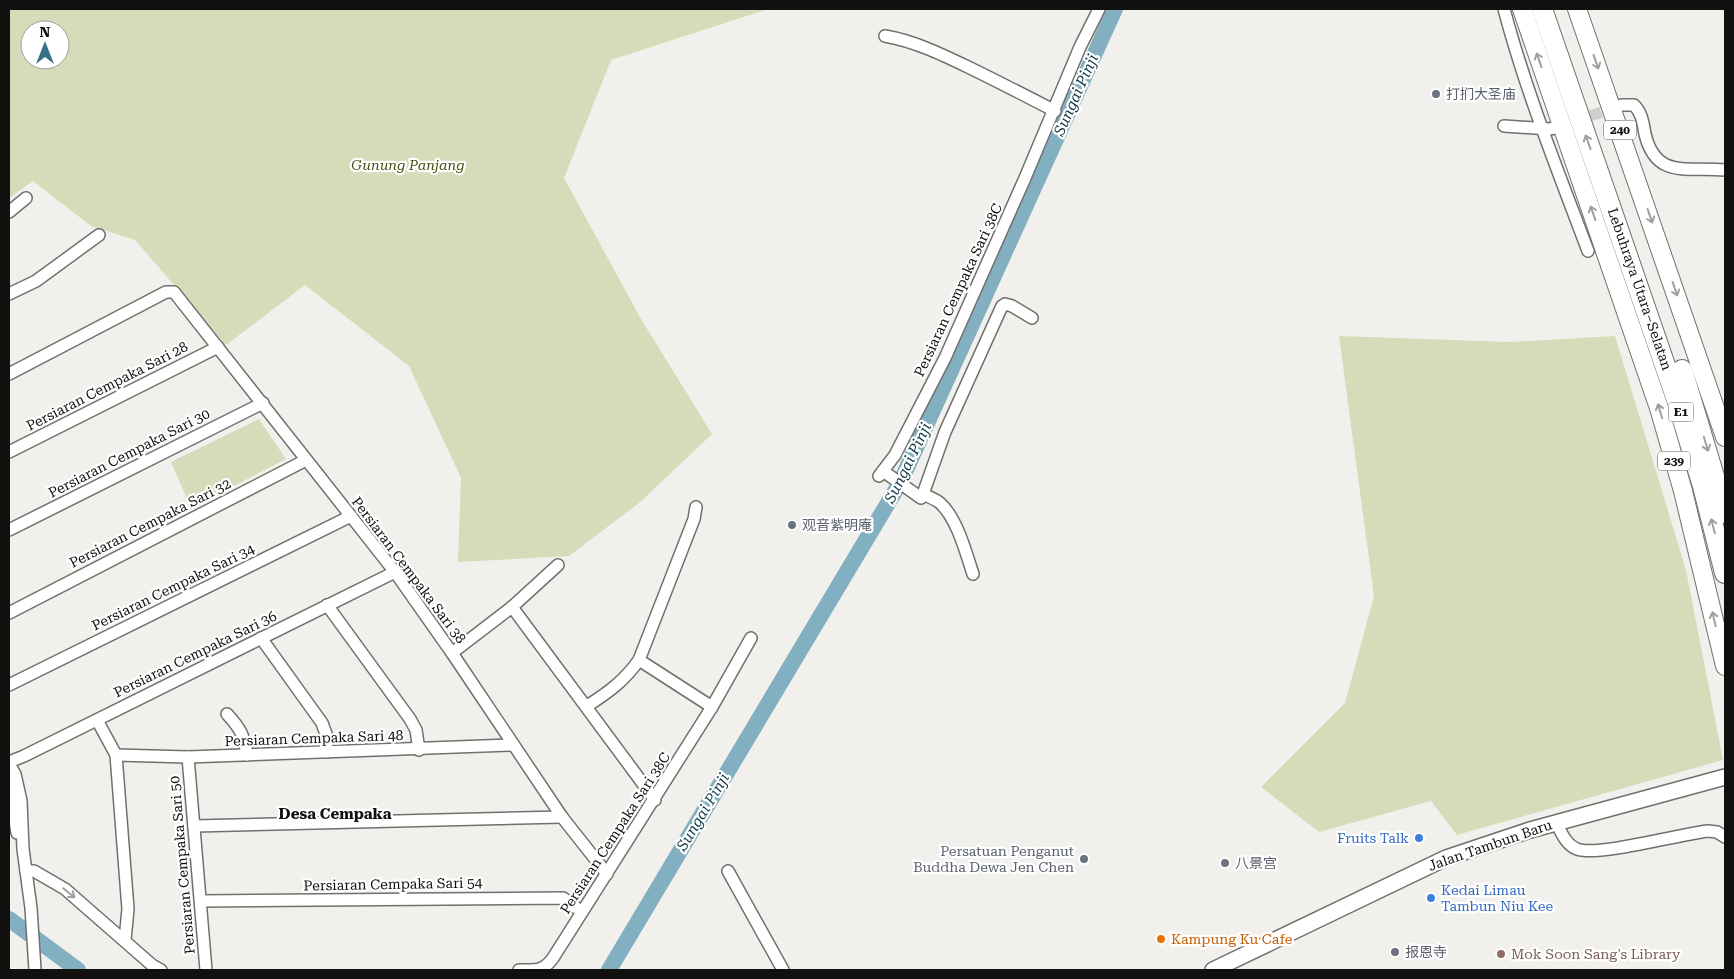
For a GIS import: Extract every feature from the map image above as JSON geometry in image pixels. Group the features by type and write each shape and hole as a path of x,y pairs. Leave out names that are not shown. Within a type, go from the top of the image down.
{"highway":[{"name":"Lebuhraya Utara–Selatan","path":"1542,9 1675,394 1703,486 1725,573"},
{"name":"Lebuhraya Utara–Selatan","path":"1557,9 1676,353 1725,513"}],"main road":[{"name":"239","path":"1522,9 1659,408 1683,491 1725,666"},
{"name":"240","path":"1577,9 1725,437"},
{"name":"Jalan Tambun Baru","path":"1213,970 1446,858 1556,822 1722,778"}],"street":[{"name":"Persiaran Cempaka Sari 38C","path":"923,494 921,498 884,475 945,358 1055,110 1080,46 1099,9"},
{"path":"1504,9 1514,48 1542,129 1588,251"},
{"path":"885,36 901,39 945,57 1055,110"},
{"path":"1621,105 1634,105 1638,108 1648,146 1658,161 1672,167 1725,170"},
{"path":"1504,126 1542,129 1555,128"},
{"path":"9,212 26,198"},
{"path":"9,294 36,281 99,235"},
{"name":"Persiaran Cempaka Sari 38","path":"9,374 166,292 174,292 395,572 562,817 607,874"},
{"path":"973,574 962,541 952,520 942,505 923,494 945,432 1002,306 1005,304 1012,306 1032,318"},
{"name":"Persiaran Cempaka Sari 28","path":"9,452 218,347"},
{"name":"Persiaran Cempaka Sari 30","path":"9,530 262,404"},
{"name":"Persiaran Cempaka Sari 32","path":"9,613 306,460"},
{"path":"587,706 612,690 628,675 639,660 694,519 696,507"},
{"name":"Persiaran Cempaka Sari 34","path":"9,685 351,516"},
{"path":"452,653 512,607 558,565"},
{"name":"Persiaran Cempaka Sari 36","path":"9,763 395,572"},
{"path":"327,605 410,719 416,730 419,750"},
{"path":"512,607 655,800"},
{"path":"262,638 322,723 326,734 326,752"},
{"name":"Persiaran Cempaka Sari 38C","path":"538,970 547,967 655,800 712,707 751,638"},
{"path":"639,660 712,707"},
{"path":"227,714 240,728 245,740 247,755"},
{"path":"97,720 116,755 128,909 125,940"},
{"name":"Persiaran Cempaka Sari 48","path":"116,755 188,757 419,750 513,745"},
{"name":"Persiaran Cempaka Sari 50","path":"188,757 206,970"},
{"path":"9,763 15,774 13,800"},
{"path":"9,768 13,800"},
{"path":"9,783 23,849 31,908 35,970"},
{"path":"194,826 562,817"},
{"path":"1556,822 1571,846 1585,851 1708,831 1716,832 1725,837"},
{"path":"26,871 34,871 65,889 152,965 161,970"},
{"path":"728,871 783,970"},
{"name":"Persiaran Cempaka Sari 54","path":"201,901 563,898 582,912"},
{"path":"519,970 538,970"}],"green space":[{"name":"Gunung Panjang","path":"9,9 768,9 611,60 564,178 641,319 712,434 639,503 569,556 458,562 461,478 409,366 305,285 226,345 135,240 91,226 33,181 9,198"},
{"path":"1339,336 1509,342 1615,336 1686,570 1723,760 1457,835 1431,801 1319,832 1261,787 1345,703 1374,596"},
{"path":"259,419 286,459 191,508 171,462"}],"waterway":[{"name":"Sungai Pinji","path":"609,970 900,483 1115,9"},
{"name":"Sungai Pinji","path":"9,919 78,970"}],"tunnel":[{"path":"1575,121 1617,107"}],"place":[{"name":"打扪大圣庙","path":"1436,94"},
{"name":"观音紫明庵","path":"792,525"},
{"name":"Fruits Talk","path":"1419,838"},
{"name":"Persatuan Penganut Buddha Dewa Jen Chen","path":"1084,859"},
{"name":"八景宫","path":"1225,863"},
{"name":"Kedai Limau Tambun Niu Kee","path":"1431,898"},
{"name":"Kampung Ku Cafe","path":"1161,939"},
{"name":"报恩寺","path":"1395,952"},
{"name":"Mok Soon Sang's Library","path":"1501,954"}],"district":[{"name":"Desa Cempaka","path":"335,814"}]}
